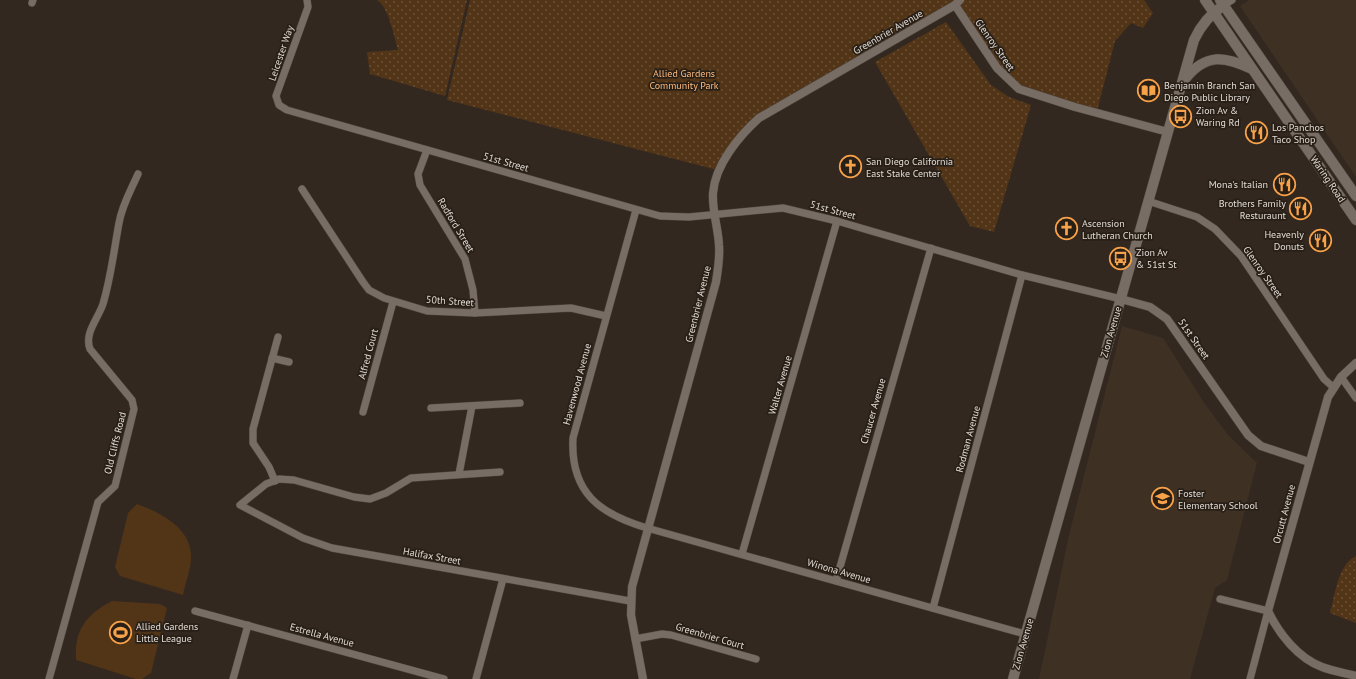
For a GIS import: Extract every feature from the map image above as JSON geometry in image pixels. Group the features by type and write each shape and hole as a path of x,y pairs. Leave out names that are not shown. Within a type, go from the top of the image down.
{"main road":[{"name":"Waring Road","path":"1205,0 1356,220"},
{"name":"Waring Road","path":"1226,2 1356,196"},
{"name":"Zion Avenue","path":"1013,679 1194,40 1200,27 1226,2"},
{"path":"1182,82 1194,69 1209,60 1220,59 1232,61 1252,69"}],"street":[{"name":"Leicester Way","path":"287,110 279,105 276,96 308,7 307,0"},
{"name":"Glenroy Street","path":"958,2 997,68 1019,89 1075,108 1168,132"},
{"name":"Greenbrier Avenue","path":"643,679 631,616 630,601 632,587 647,528 716,282 719,244 714,214 713,193 716,178 725,160 742,134 759,118 958,2"},
{"name":"51st Street","path":"287,110 660,216 689,217 783,208 837,221 1022,275 1150,307 1167,319 1248,435 1261,446 1309,462"},
{"name":"Radford Street","path":"427,150 418,174 420,185 465,259 473,290 475,313"},
{"name":"Old Cliffs Road","path":"49,679 98,502 115,486 134,409 132,400 90,349 88,344 89,334 102,305 114,258 119,222 125,201 138,174"},
{"name":"50th Street","path":"302,189 369,290 393,302 427,311 475,313 572,308 606,316"},
{"name":"Glenroy Street","path":"1148,201 1197,217 1215,229 1241,256 1324,379 1333,387"},
{"name":"Havenwood Avenue","path":"636,210 573,438 573,458 582,486 594,502 616,518 647,528"},
{"name":"Walter Avenue","path":"742,554 837,221"},
{"name":"Chaucer Avenue","path":"836,581 931,248"},
{"name":"Rodman Avenue","path":"933,608 1022,275"},
{"name":"Alfred Court","path":"363,412 393,302"},
{"path":"278,337 254,429 253,443 269,467 275,481 279,479 294,480 354,497 370,499 386,493 411,478 500,472"},
{"path":"272,358 289,362"},
{"name":"Orcutt Avenue","path":"1250,679 1328,397 1333,387 1341,377 1356,363"},
{"path":"1341,377 1356,398"},
{"path":"431,408 520,403"},
{"path":"459,474 472,406"},
{"name":"Halifax Street","path":"275,481 266,484 240,506 303,538 332,548 630,601"},
{"name":"Winona Avenue","path":"647,528 1025,634"},
{"path":"476,679 504,579"},
{"path":"1220,599 1268,611 1285,639 1311,661 1322,667 1356,676"},
{"name":"Estrella Avenue","path":"195,611 444,679"},
{"path":"233,679 248,625"},
{"name":"Greenbrier Court","path":"635,639 662,634 671,635 756,659"}],"shaded area":[{"path":"1249,0 1356,0 1356,177 1240,6"},
{"name":"Foster Elementary School","path":"1122,326 1163,338 1205,404 1228,435 1257,463 1227,580 1215,588 1190,679 1039,679 1069,535"}],"green space":[{"path":"377,0 467,0 445,96 370,74 367,52 398,50 388,15"},
{"name":"Allied Gardens Community Park","path":"470,0 1144,0 1153,13 1143,28 1131,23 1115,41 1097,111 1029,92 1006,78 955,5 747,128 721,171 447,100"},
{"path":"946,22 991,85 1009,97 1031,105 994,232 970,226 875,62"},
{"path":"137,504 155,511 172,522 185,536 189,545 191,560 183,595 120,576 115,567 128,513"},
{"path":"1356,556 1356,623 1330,613 1341,573 1350,560"},
{"name":"Allied Gardens Little League","path":"112,601 160,604 167,608 151,673 142,679 136,679 76,660 77,641 79,632 83,625 95,612"}],"place":[{"name":"Benjamin Branch San Diego Public Library","path":"1148,91"},
{"name":"Zion Av & Waring Rd","path":"1181,116"},
{"name":"Los Panchos Taco Shop","path":"1256,133"},
{"name":"San Diego California East Stake Center","path":"850,167"},
{"name":"Mona's Italian","path":"1284,184"},
{"name":"Brothers Family Resturaunt","path":"1301,209"},
{"name":"Ascension Lutheran Church","path":"1066,229"},
{"name":"Heavenly Donuts","path":"1320,240"},
{"name":"Zion Av & 51st St","path":"1120,258"},
{"name":"Foster Elementary School","path":"1163,499"},
{"name":"Allied Gardens Little League","path":"121,632"}]}
